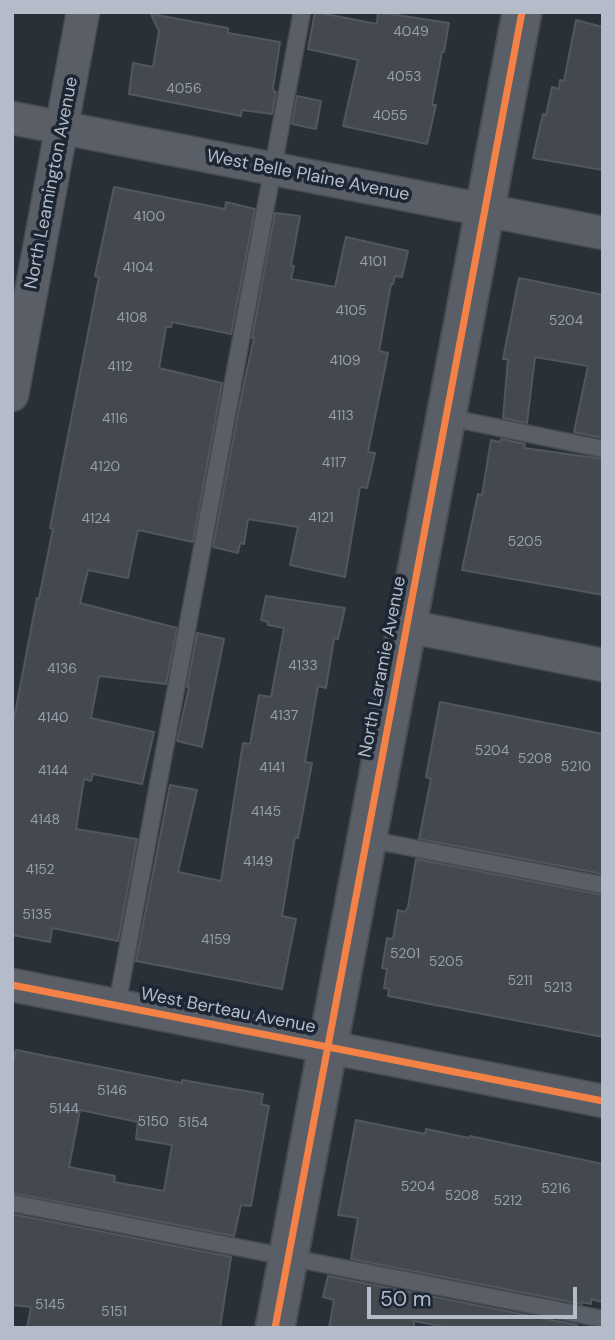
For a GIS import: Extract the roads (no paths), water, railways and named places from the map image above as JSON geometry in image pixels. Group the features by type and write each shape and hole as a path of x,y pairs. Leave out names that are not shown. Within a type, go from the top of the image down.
{"street":[{"name":"North Leamington Avenue","path":"12,395 83,12"},
{"name":"North Laramie Avenue","path":"275,1328 522,12"},
{"name":"West Belle Plaine Avenue","path":"12,118 603,233"},
{"path":"407,626 603,665"},
{"name":"West Berteau Avenue","path":"12,985 603,1101"}],"lane":[{"path":"117,1005 302,12"},
{"path":"446,417 603,449"},
{"path":"367,839 603,885"},
{"path":"12,1203 603,1319"}]}
